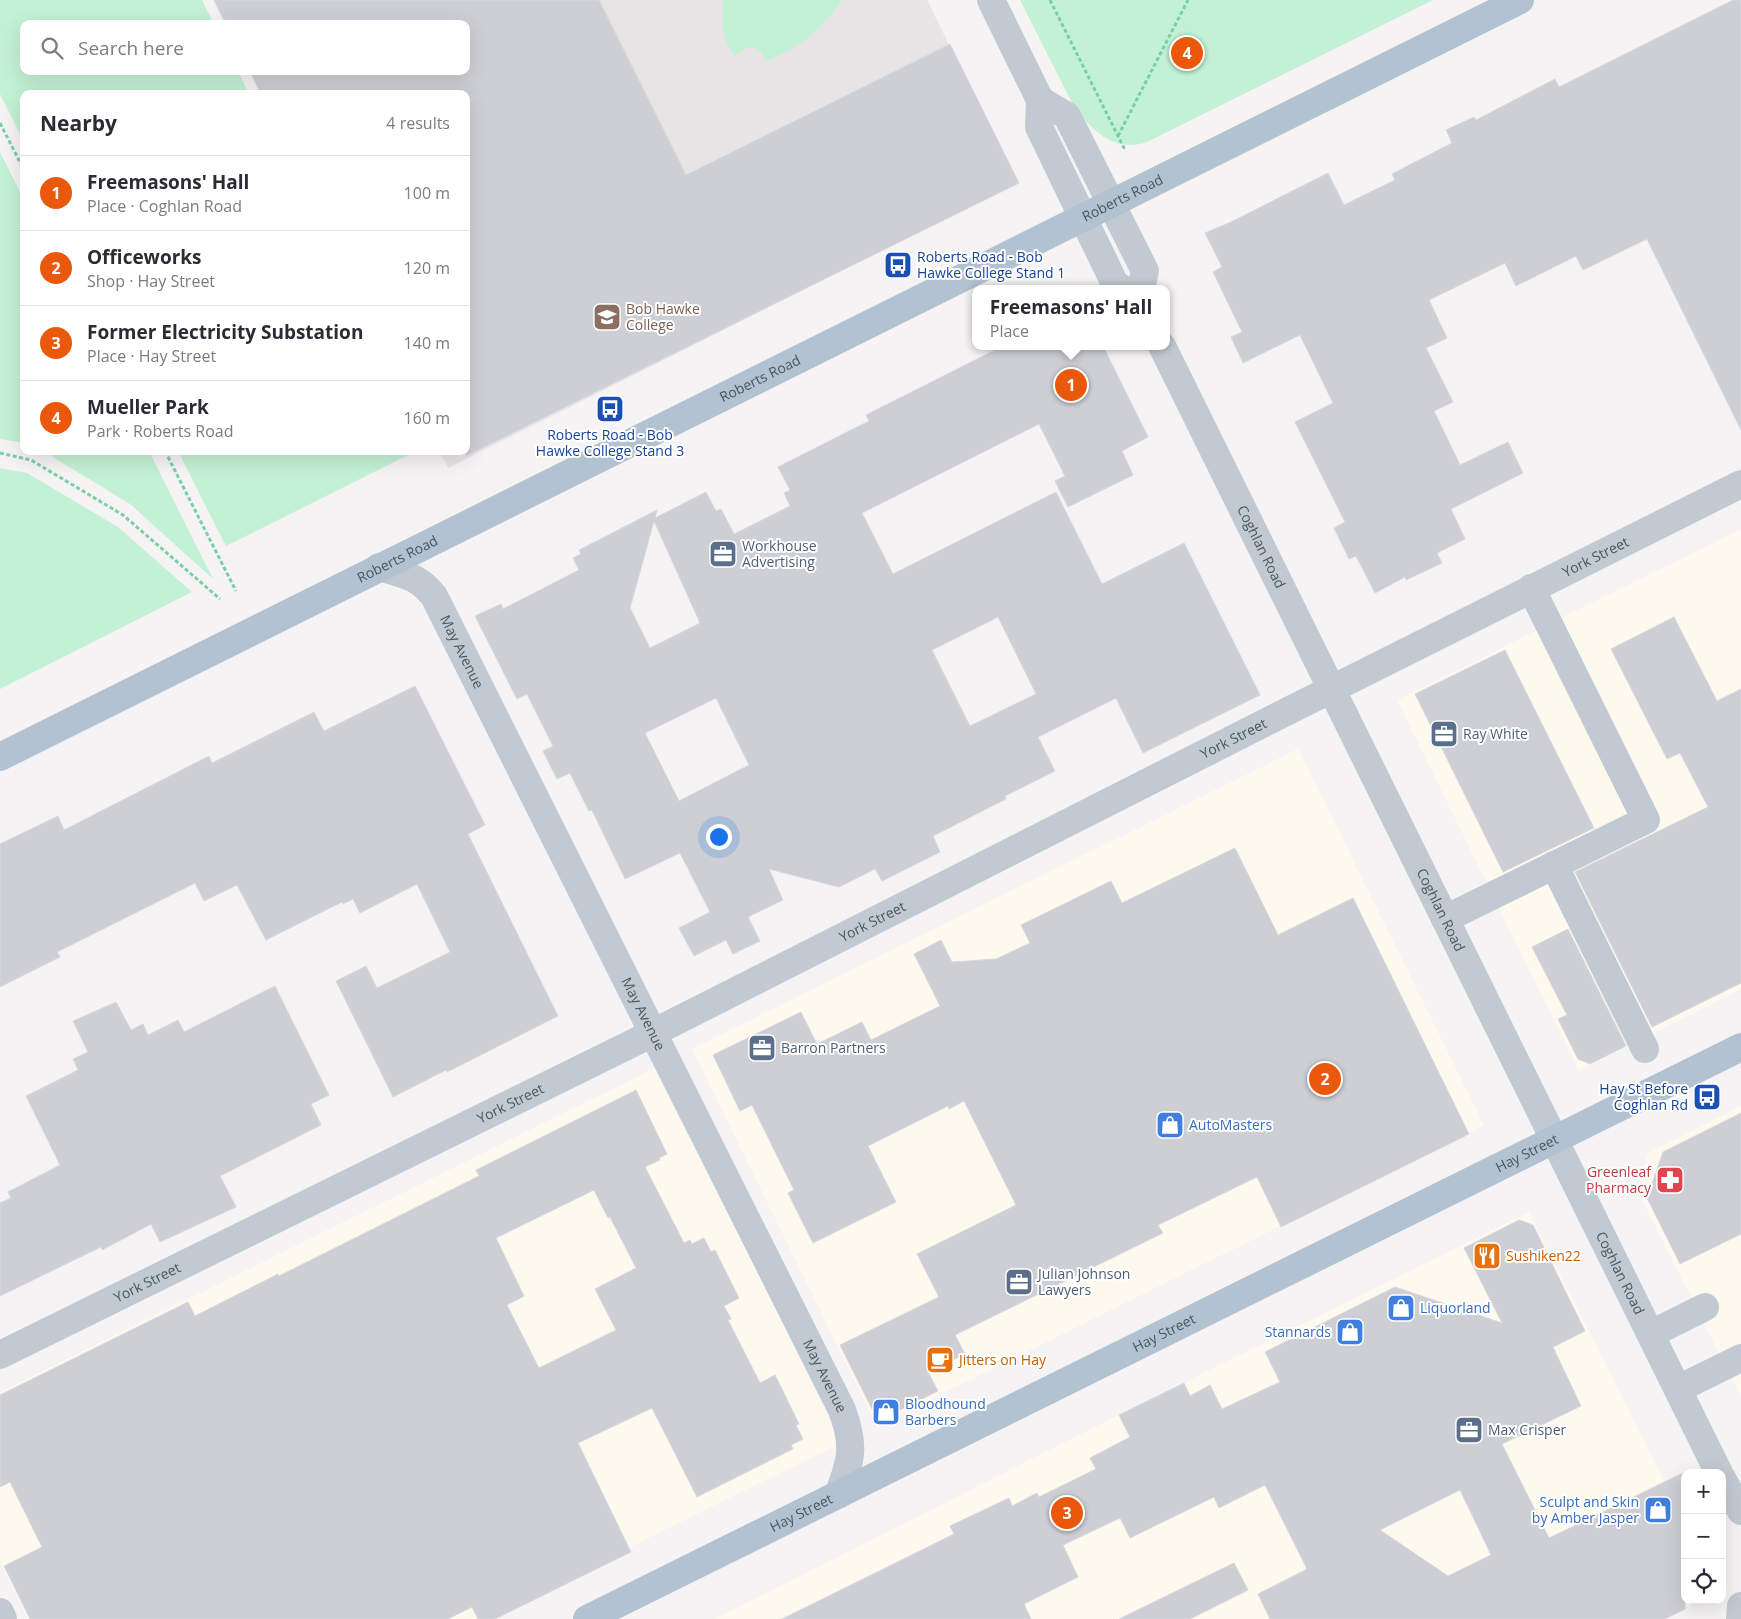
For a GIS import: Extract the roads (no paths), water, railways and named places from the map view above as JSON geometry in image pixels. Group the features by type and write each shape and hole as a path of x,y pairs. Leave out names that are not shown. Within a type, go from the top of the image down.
{"main road":[{"name":"Roberts Road","path":"0,757 1520,0"},
{"name":"Hay Street","path":"587,1619 1741,1047"}],"street":[{"path":"990,0 1040,100 1039,127 1117,285"},
{"path":"1040,100 1067,116 1145,271 1142,285"},
{"name":"Coghlan Road","path":"1164,350 1718,1469"},
{"name":"York Street","path":"0,1355 653,1032 1531,588 1741,484"},
{"name":"May Avenue","path":"379,567 416,579 427,587 434,596 842,1410 848,1429 851,1453 848,1471 838,1495"},
{"path":"1445,919 1646,820 1531,588"},
{"path":"1554,865 1645,1050"},
{"path":"1651,1334 1705,1307"},
{"path":"1678,1389 1741,1358"},
{"path":"1732,1495 1741,1528"},
{"path":"1740,1619 1741,1606"},
{"path":"0,1612 3,1619"}],"place":[{"name":"Mueller Park","path":"1187,53"},
{"name":"Roberts Road - Bob Hawke College Stand 1","path":"898,265"},
{"name":"Bob Hawke College","path":"607,317"},
{"name":"Freemasons' Hall","path":"1071,385"},
{"name":"Roberts Road - Bob Hawke College Stand 3","path":"610,409"},
{"name":"Workhouse Advertising","path":"723,554"},
{"name":"Ray White","path":"1444,734"},
{"name":"Barron Partners","path":"762,1048"},
{"name":"Officeworks","path":"1325,1079"},
{"name":"Hay St Before Coghlan Rd","path":"1707,1097"},
{"name":"AutoMasters","path":"1170,1125"},
{"name":"Greenleaf Pharmacy","path":"1670,1180"},
{"name":"Sushiken22","path":"1487,1256"},
{"name":"Julian Johnson Lawyers","path":"1019,1282"},
{"name":"Liquorland","path":"1401,1308"},
{"name":"Stannards","path":"1350,1332"},
{"name":"Jitters on Hay","path":"940,1360"},
{"name":"Bloodhound Barbers","path":"886,1412"},
{"name":"Max Crisper","path":"1469,1430"},
{"name":"Sculpt and Skin by Amber Jasper","path":"1658,1510"},
{"name":"Former Electricity Substation","path":"1067,1513"}]}
